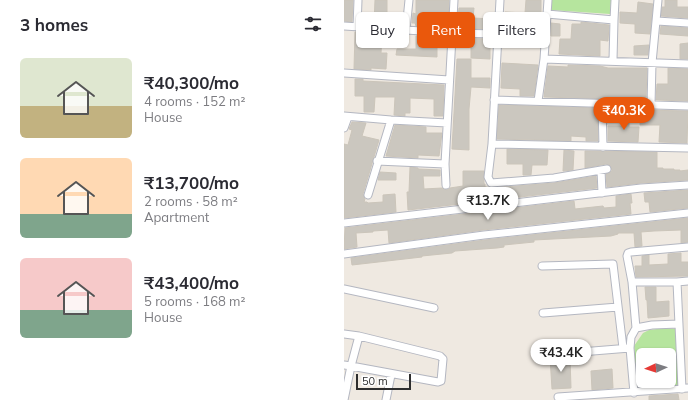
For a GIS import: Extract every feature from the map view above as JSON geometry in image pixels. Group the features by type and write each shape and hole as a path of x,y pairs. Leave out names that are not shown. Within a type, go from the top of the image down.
{"street":[{"path":"357,12 358,0"},
{"path":"408,12 409,0"},
{"path":"453,12 454,0"},
{"path":"499,12 500,0"},
{"path":"547,12 548,0"},
{"path":"613,60 615,0"},
{"path":"650,104 658,0"},
{"path":"550,14 614,20"},
{"path":"657,21 688,23"},
{"path":"344,26 356,27"},
{"path":"446,185 445,164 451,48"},
{"path":"496,48 492,144 488,177 491,183 554,178 604,170 602,193"},
{"path":"538,101 545,48"},
{"path":"544,58 688,64"},
{"path":"344,73 449,80"},
{"path":"494,100 688,106"},
{"path":"602,103 603,147"},
{"path":"344,128 346,116 447,123"},
{"path":"368,195 377,161 391,120"},
{"path":"492,144 688,148"},
{"path":"377,161 445,164"},
{"path":"344,223 641,188 688,185"},
{"path":"344,254 484,235 688,213"},
{"path":"627,348 636,328 632,282 627,256 628,253 688,247"},
{"path":"542,266 613,264 618,307 627,348 634,393"},
{"path":"632,282 688,281"},
{"path":"558,397 685,389 677,282"},
{"path":"344,289 434,308"},
{"path":"543,313 618,307"},
{"path":"636,328 652,325 679,324"},
{"path":"344,334 359,336 440,356 443,359 441,382 391,375 348,366"},
{"path":"344,400 348,366 359,336"},
{"path":"556,354 627,348"},
{"path":"386,400 391,375"}],"green space":[{"path":"551,0 611,0 610,14 551,10"},
{"path":"665,328 677,329 680,387 676,387 676,348 636,348 636,375 634,346 643,333 649,330"},
{"path":"637,388 666,388 637,390"}],"building":[{"path":"344,0 353,0 352,22 344,21"},
{"path":"375,0 387,0 387,12 374,12"},
{"path":"416,0 449,0 449,12 417,12 417,26 415,23 412,23 413,13 416,14"},
{"path":"526,0 541,0 541,12 525,12"},
{"path":"665,0 677,0 677,7 688,7 688,18 661,16 662,7 665,7"},
{"path":"638,2 653,4 650,34 635,33 635,24 620,23 620,12 637,13"},
{"path":"459,8 474,8 474,12 459,12"},
{"path":"475,18 483,18 483,29 475,29"},
{"path":"581,22 609,25 608,41 600,40 600,56 559,54 560,39 571,39 572,24 581,24"},
{"path":"551,23 560,24 560,36 551,36"},
{"path":"661,26 688,28 688,36 660,34"},
{"path":"356,32 356,48 381,48 381,53 387,53 386,69 354,69"},
{"path":"416,36 417,48 437,48 437,57 396,55 397,49 416,49"},
{"path":"475,39 483,39 483,48 490,48 490,59 471,58 471,48 475,48"},
{"path":"688,43 688,59 680,59 680,44"},
{"path":"649,45 648,55 634,55 634,46"},
{"path":"457,59 471,59 471,78 490,78 490,88 471,87 469,109 469,150 452,149"},
{"path":"502,63 538,65 534,96 520,96 520,89 501,88"},
{"path":"568,65 600,66 608,68 647,68 646,100 544,97 548,66 568,67"},
{"path":"668,68 688,69 688,101 656,100 657,84 668,84"},
{"path":"355,79 363,79 363,81 444,85 443,116 434,116 434,99 410,98 410,113 405,113 405,116 394,115 395,97 375,97 374,112 364,112 364,96 355,96"},
{"path":"499,105 597,108 598,141 586,141 586,137 571,136 571,141 497,139"},
{"path":"623,109 629,109 629,127 639,127 638,142 608,141 608,126 623,126"},
{"path":"641,110 688,111 687,143 659,142 660,125 640,125"},
{"path":"352,122 366,123 362,136 379,140 363,194 365,199 364,202 383,202 383,195 395,194 396,212 344,218 344,144 348,145 352,130 349,129"},
{"path":"395,125 426,127 426,133 442,133 439,156 418,155 418,158 386,156"},
{"path":"507,149 548,150 547,165 532,165 531,175 523,175 523,164 507,164"},
{"path":"564,150 574,151 573,170 563,171"},
{"path":"585,151 657,152 657,168 674,169 680,171 688,170 688,180 607,187 606,174 612,171 611,166 606,164 585,168"},
{"path":"410,167 440,170 440,176 423,176 424,189 442,188 447,190 450,188 463,186 463,171 484,171 485,187 491,188 554,183 596,176 597,188 408,210 407,192 409,192"},
{"path":"380,172 396,173 396,180 378,180"},
{"path":"688,190 688,208 650,212 649,202 645,202 644,193"},
{"path":"631,194 631,214 483,230 389,243 388,230 356,233 357,247 344,249 345,228 574,201 575,209 603,206 604,208 616,207 616,196"},
{"path":"688,218 688,242 681,243 681,230 654,231 641,232 642,246 635,247 634,233 618,233 611,236 534,240 534,242 504,245 504,247 497,248 455,251 452,253 352,265 351,258 485,240"},
{"path":"681,253 681,262 688,262 688,276 636,277 635,266 642,266 642,256 649,255 649,265 668,264 668,254"},
{"path":"645,287 656,287 656,302 669,301 669,316 648,318"},
{"path":"550,357 556,359 570,358 571,388 552,389"},
{"path":"612,369 613,388 592,390 591,371"},
{"path":"678,394 679,400 649,400 649,396"}]}
